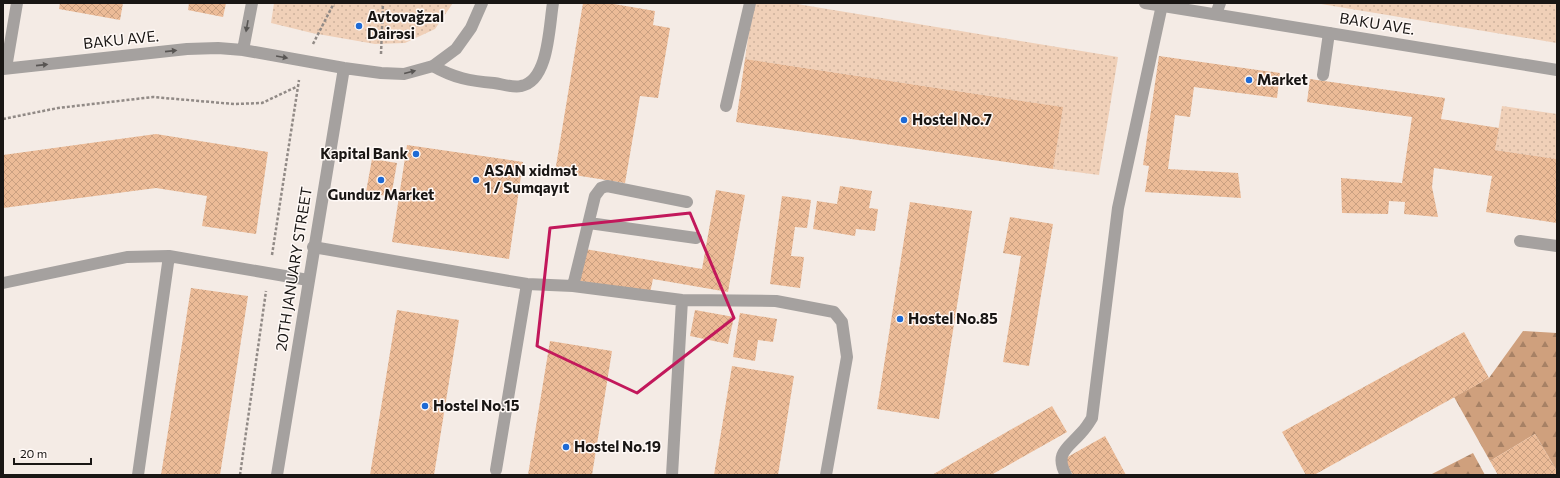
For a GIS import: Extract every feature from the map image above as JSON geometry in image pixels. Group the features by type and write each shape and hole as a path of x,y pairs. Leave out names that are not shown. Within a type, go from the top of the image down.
{"street":[{"path":"4,68 17,3"},
{"path":"243,50 252,3"},
{"path":"482,3 471,28 456,48 433,66 450,76 470,81 521,86 531,83 543,65 552,3"},
{"path":"726,106 750,3"},
{"name":"BAKU AVE.","path":"1145,3 1162,6 1218,9 1329,33 1557,70"},
{"path":"1066,475 1062,468 1061,457 1066,447 1082,433 1092,418 1118,208 1162,6"},
{"path":"1322,75 1329,33"},
{"name":"BAKU AVE.","path":"4,68 187,49 218,48 243,50 381,73 404,74 433,66"},
{"name":"20TH JANUARY STREET","path":"277,475 313,247 344,68"},
{"path":"573,286 595,196 601,188 607,186 687,202"},
{"path":"589,223 696,238"},
{"path":"1520,240 1557,246"},
{"path":"313,247 527,284 573,286 682,300 755,299 776,301 834,312 842,322 847,357 826,475"},
{"path":"138,475 169,256"},
{"path":"3,283 127,257 169,256 308,280"},
{"path":"496,470 527,284"},
{"path":"672,475 682,300"}],"path":[{"path":"381,73 383,3"},
{"path":"3,119 58,108 153,97 234,104 262,103 283,95 297,87"}],"highlighted area":[{"path":"690,213 734,318 637,393 537,346 550,228"}],"shaded area":[{"name":"Avtovağzal Dairəsi","path":"274,3 453,3 435,29 405,43 375,44 312,33 271,23"},
{"path":"753,3 791,3 1118,57 1099,175 1053,169 1062,107 745,59"},
{"path":"1315,3 1557,3 1557,43"},
{"path":"1502,106 1557,114 1557,159 1495,150"}],"green space":[{"path":"1523,331 1557,333 1557,471 1535,434 1490,461 1454,397 1489,378"},
{"path":"1473,453 1485,475 1430,475"}],"building":[{"path":"60,3 123,3 120,20 59,9"},
{"path":"189,3 226,3 223,17 188,10"},
{"path":"583,3 608,3 655,11 653,25 670,28 658,98 640,96 625,183 555,172"},
{"path":"1159,56 1280,73 1277,98 1194,87 1190,117 1175,115 1168,169 1238,173 1241,198 1145,192 1149,166 1143,165"},
{"path":"745,59 1063,107 1053,169 736,122"},
{"path":"1310,79 1445,98 1441,119 1499,128 1495,150 1557,159 1557,223 1486,212 1492,176 1434,168 1432,187 1438,217 1404,214 1405,202 1389,201 1388,214 1342,213 1341,178 1402,183 1412,117 1307,102"},
{"path":"156,134 268,152 256,234 202,226 207,196 156,188 3,208 3,155"},
{"path":"407,145 523,162 509,259 392,242"},
{"path":"372,159 397,163 391,197 366,192"},
{"path":"840,186 872,191 869,208 878,209 875,231 856,229 855,236 813,229 817,201 837,204"},
{"path":"716,190 745,195 728,292 653,279 650,293 580,281 585,249 702,269"},
{"path":"782,196 811,200 807,228 795,227 791,256 804,257 800,288 770,284"},
{"path":"910,202 972,211 939,419 877,409"},
{"path":"1010,217 1053,224 1029,366 1003,362 1021,256 1003,253"},
{"path":"191,288 248,296 220,475 161,475"},
{"path":"397,310 459,320 434,475 370,475"},
{"path":"695,310 734,317 728,344 690,336"},
{"path":"740,313 777,319 773,342 758,340 755,361 733,357"},
{"path":"1464,332 1489,378 1314,475 1306,475 1282,432"},
{"path":"550,341 612,351 592,475 528,475"},
{"path":"732,366 794,376 778,475 714,475"},
{"path":"1052,406 1067,432 991,475 932,475"},
{"path":"1535,434 1557,471 1557,475 1498,475 1490,461"},
{"path":"1105,436 1126,475 1073,475 1064,459"}],"place":[{"name":"Avtovağzal Dairəsi","path":"359,26"},
{"name":"Market","path":"1249,80"},
{"name":"Hostel No.7","path":"904,120"},
{"name":"Kapital Bank","path":"416,154"},
{"name":"Gunduz Market","path":"381,180"},
{"name":"ASAN xidmət 1 / Sumqayıt","path":"476,180"},
{"name":"Hostel No.85","path":"900,319"},
{"name":"Hostel No.15","path":"425,406"},
{"name":"Hostel No.19","path":"566,447"}]}
